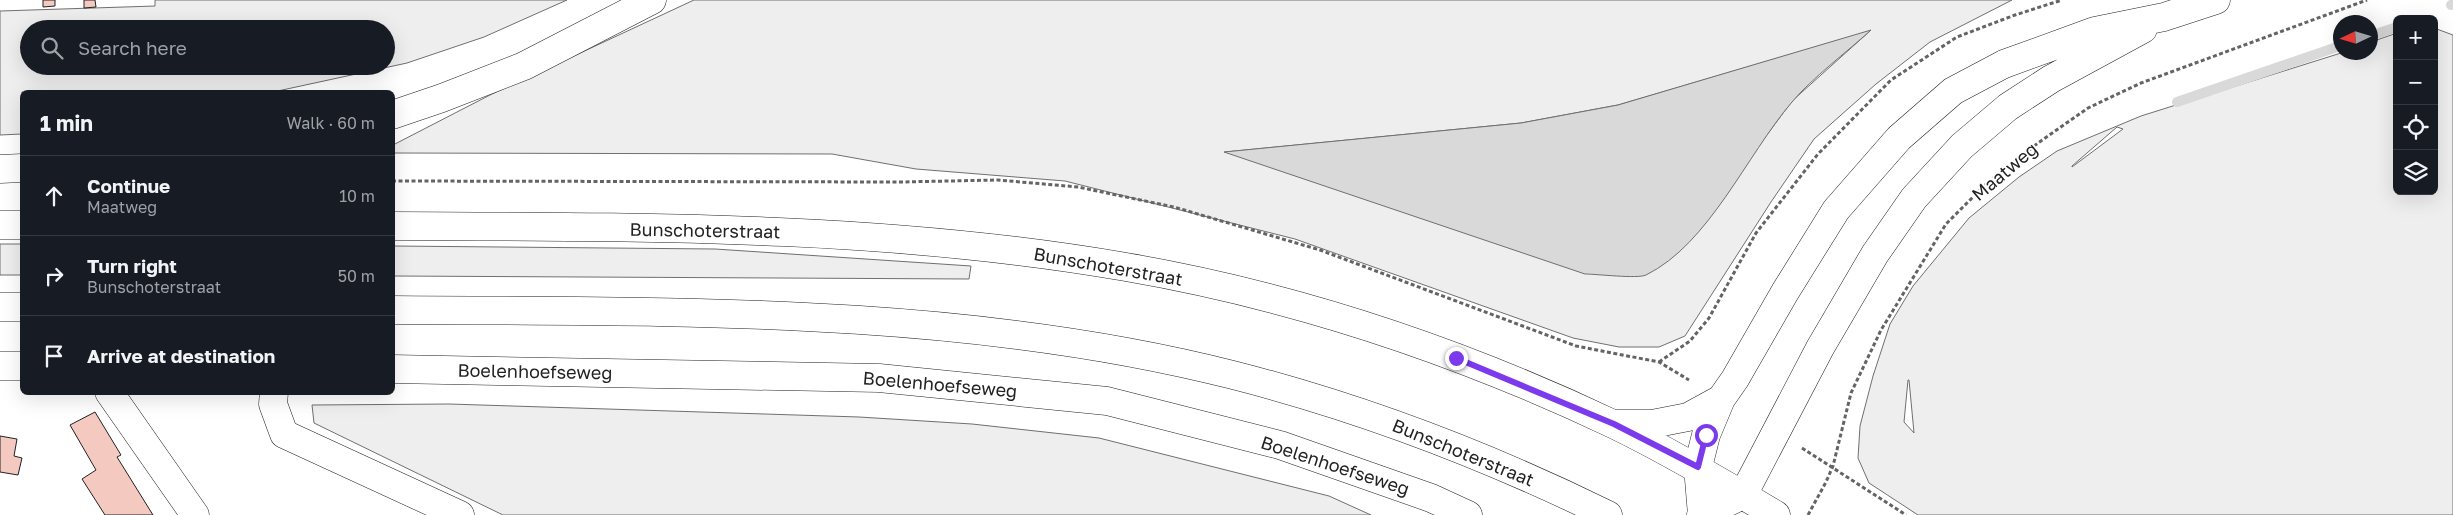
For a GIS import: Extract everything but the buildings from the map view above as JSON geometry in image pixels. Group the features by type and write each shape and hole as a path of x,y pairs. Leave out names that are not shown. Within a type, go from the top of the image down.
{"main road":[{"path":"395,114 524,66 652,0"},
{"path":"2164,17 2051,79 2008,107 1962,146 1914,198 1875,254 1820,348 1743,495 1702,515 1698,467 1706,435 1721,399 1735,379 1784,292 1836,210 1906,132 1953,91 2004,64 2095,31 2164,17 2216,0"},
{"path":"0,169 20,168"},
{"path":"0,225 20,225"},
{"name":"Bunschoterstraat","path":"395,226 560,227 804,233 975,245 1130,268 1254,295 1345,320 1456,358 1614,424 1698,467 1776,515"},
{"path":"0,307 20,308"},
{"name":"Bunschoterstraat","path":"395,310 801,316 947,328 1073,343 1231,375 1320,399 1423,435 1566,495 1608,515"},
{"path":"0,366 20,366"},
{"name":"Boelenhoefseweg","path":"395,369 879,378 1107,401 1280,445 1431,498 1468,515"},
{"path":"111,395 194,515"},
{"path":"274,395 273,404 284,434 460,515"},
{"path":"1614,424 1652,424 1688,417 1721,399"}],"path":[{"name":"Maatweg","path":"1807,515 1833,466 1851,393 1881,330 1946,224 1988,183 2038,143 2088,108 2141,83 2366,0"},
{"path":"1833,466 1906,515"}],"shaded area":[{"path":"155,0 567,0 484,37 395,66 395,20 20,20 20,75 352,75 282,90 20,90 20,134 0,135 0,11 155,6"},
{"path":"694,0 2012,0 1930,42 1876,84 1814,139 1685,336 1659,347 1619,347 1573,338 1295,239 1065,181 916,169 832,154 395,153 395,144 490,95","holes":["1870,31 1792,101 1749,159 1225,152 1521,123 1618,105"]},
{"path":"2438,29 2453,35 2453,515 1918,515 1869,483 1858,458 1860,426 1873,376 1890,324 1913,286 1969,218 2019,177 2057,151 2141,116 2333,56 2333,60 2378,60 2378,40 2393,34 2393,195 2438,195","holes":["2117,127 2123,129 2072,167","1909,380 1914,433 1904,422"]},
{"path":"1871,30 1819,74 1792,102 1708,221 1689,242 1668,261 1642,276 1585,274 1224,152 1521,123 1618,105"},
{"path":"0,244 20,244 20,275 0,275"},
{"path":"395,246 715,249 971,266 969,279 395,276"},
{"path":"449,404 859,417 972,424 1099,438 1329,496 1371,515 503,515 314,423 312,405"}],"waterway":[{"path":"2378,33 2393,28"},
{"path":"2177,102 2333,48"}],"route":[{"path":"1456,358 1614,424 1698,467 1706,435"}]}
